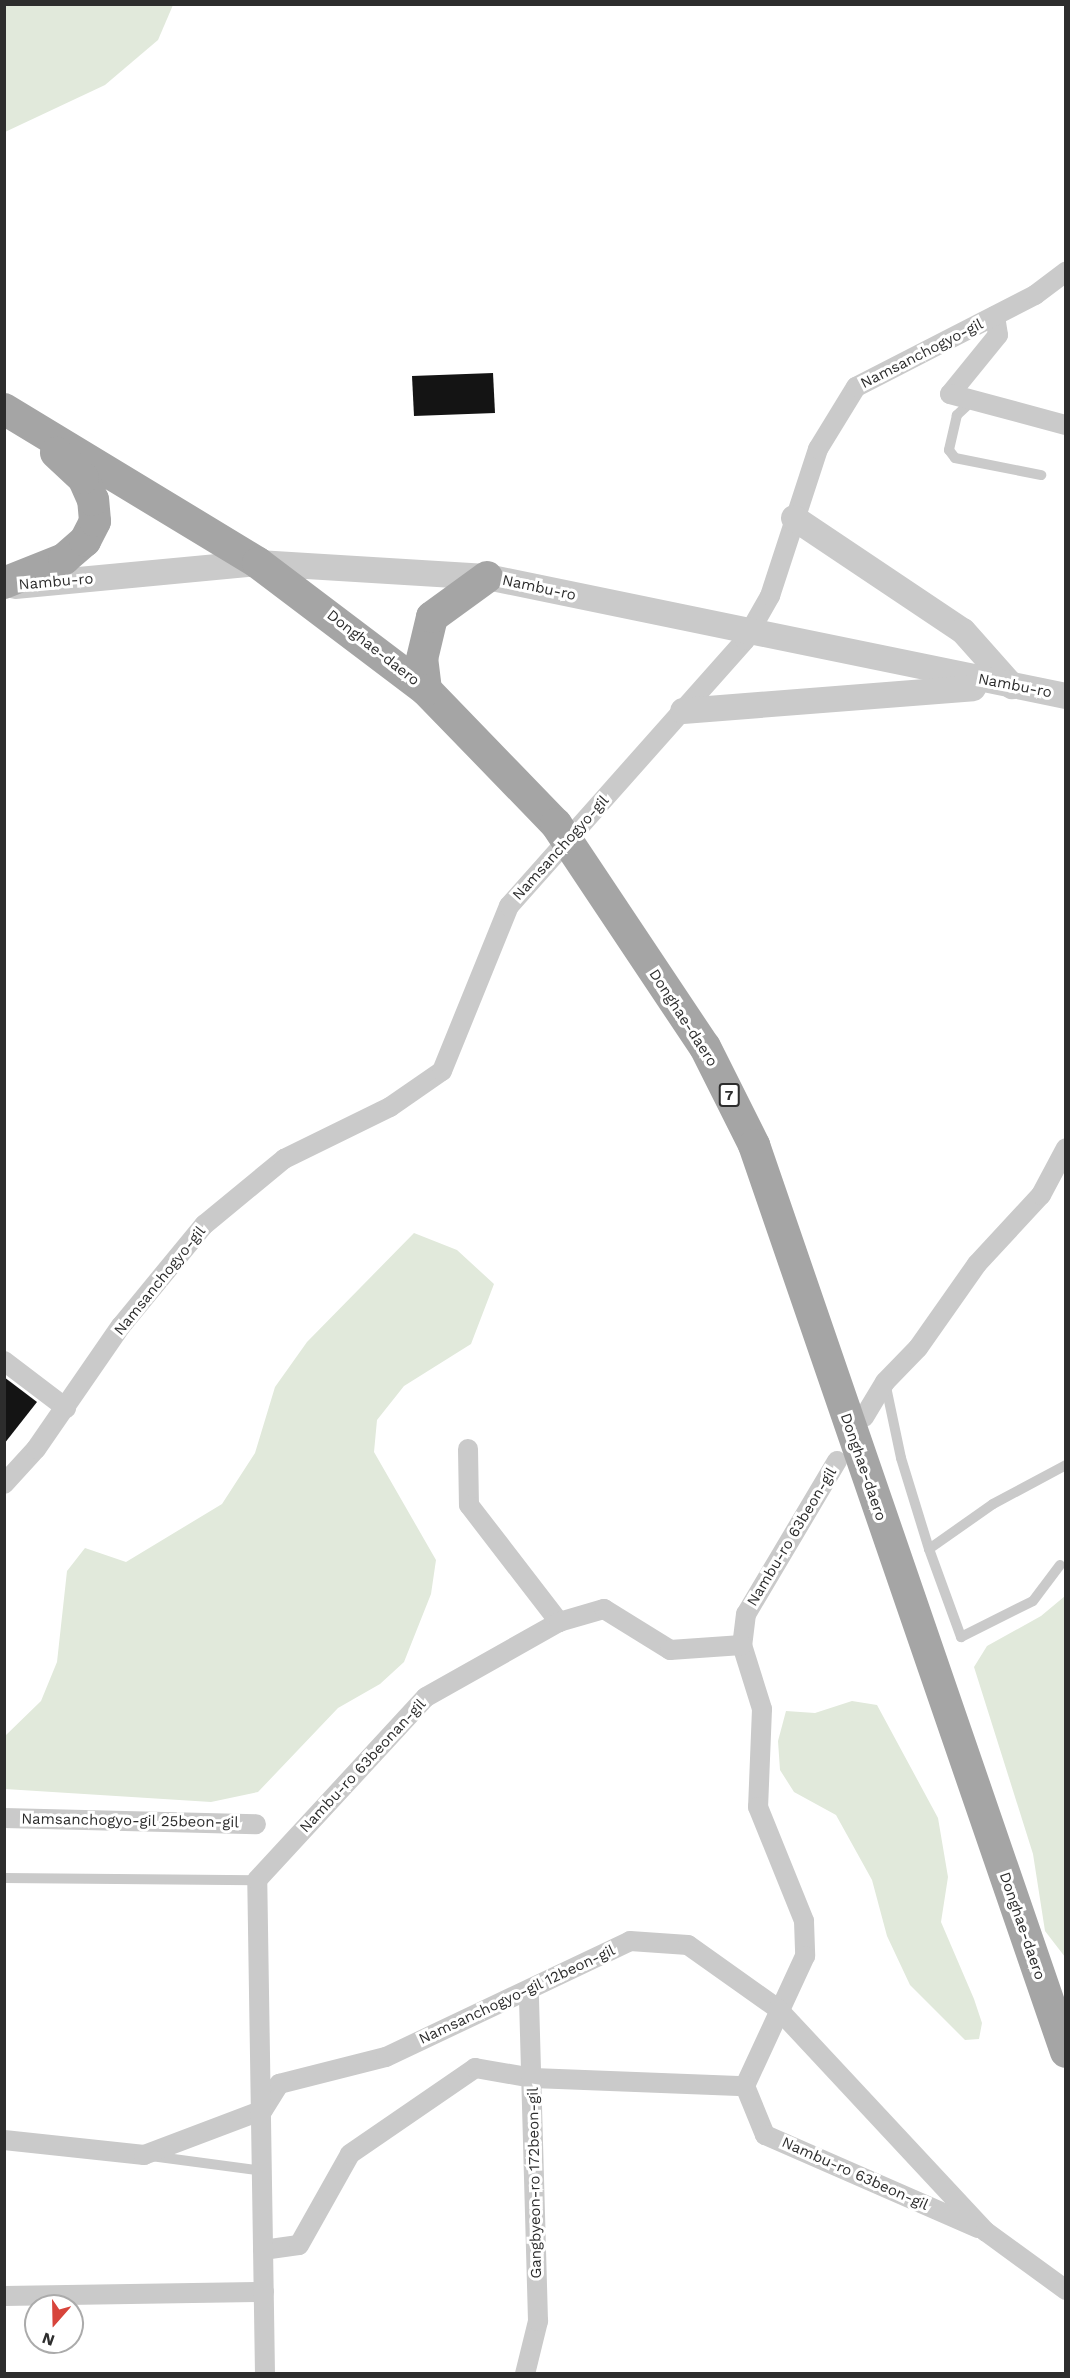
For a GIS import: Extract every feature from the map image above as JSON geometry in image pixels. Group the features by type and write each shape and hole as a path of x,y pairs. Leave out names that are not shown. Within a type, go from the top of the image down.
{"main road":[{"name":"Donghae-daero","path":"9,411 258,563 426,690 556,824 705,1047 754,1145 1065,2052"},
{"path":"4,585 64,559 85,541 95,521 93,500 83,478 9,411"},
{"path":"426,690 422,659 432,617 487,577"}],"street":[{"name":"Namsanchogyo-gil","path":"4,1484 66,1407 121,1326 204,1225 284,1160 390,1107 442,1071 509,906 724,668 770,596 818,449 856,387 1035,296 1065,272"},
{"path":"995,316 998,335 950,394 1065,425"},
{"path":"794,518 963,631 1012,686"},
{"name":"Nambu-ro","path":"4,585 258,563 487,577 1065,696"},
{"path":"683,711 748,702 1012,686"},
{"path":"864,1417 885,1382 918,1348 977,1264 1041,1195 1065,1148"},
{"path":"4,1361 66,1407"},
{"path":"468,1449 470,1505 559,1622"},
{"name":"Nambu-ro 63beon-gil","path":"837,1461 746,1614 742,1645 762,1709 758,1807 804,1921 805,1956 778,2009 745,2086 765,2134 985,2230"},
{"name":"Nambu-ro 63beonan-gil","path":"257,1880 426,1697 559,1622 604,1609 670,1650 742,1645"},
{"name":"Namsanchogyo-gil 25beon-gil","path":"4,1818 256,1824"},
{"path":"257,1880 264,2171 265,2373"},
{"name":"Namsanchogyo-gil 12beon-gil","path":"263,2110 279,2084 386,2057 530,1992 630,1941 688,1945 778,2009 985,2230 1065,2289"},
{"name":"Gangbyeon-ro 172beon-gil","path":"525,2373 538,2321 530,1992"},
{"path":"263,2250 299,2245 350,2154 420,2103 475,2068 533,2078 745,2086"},
{"path":"4,2140 144,2155 263,2110"},
{"path":"4,2296 264,2292"}],"lane":[{"path":"972,401 957,415 949,450 955,458 1041,475"},
{"path":"885,1382 901,1458 929,1549 961,1637 1033,1601 1060,1565"},
{"path":"929,1549 993,1504 1065,1465"},
{"path":"4,1878 257,1880"},
{"path":"144,2155 264,2171"}],"shaded area":[{"path":"5,4 173,5 158,40 105,85 5,132"},
{"path":"414,1233 457,1250 494,1284 471,1344 404,1386 377,1420 374,1452 436,1560 431,1594 404,1662 380,1684 338,1708 258,1792 211,1802 5,1789 5,1736 41,1701 57,1662 67,1571 85,1548 126,1562 222,1504 255,1453 275,1387 307,1342"},
{"path":"1065,1596 1065,1957 1045,1931 1033,1854 974,1667 987,1646 1041,1616"},
{"path":"852,1701 877,1705 938,1818 948,1877 941,1922 982,2023 979,2039 965,2040 910,1985 887,1936 872,1880 836,1815 794,1792 780,1770 778,1741 786,1711 815,1713"}],"building":[{"path":"493,373 495,413 414,416 412,376"},
{"path":"4,1377 37,1402 4,1444"}]}
